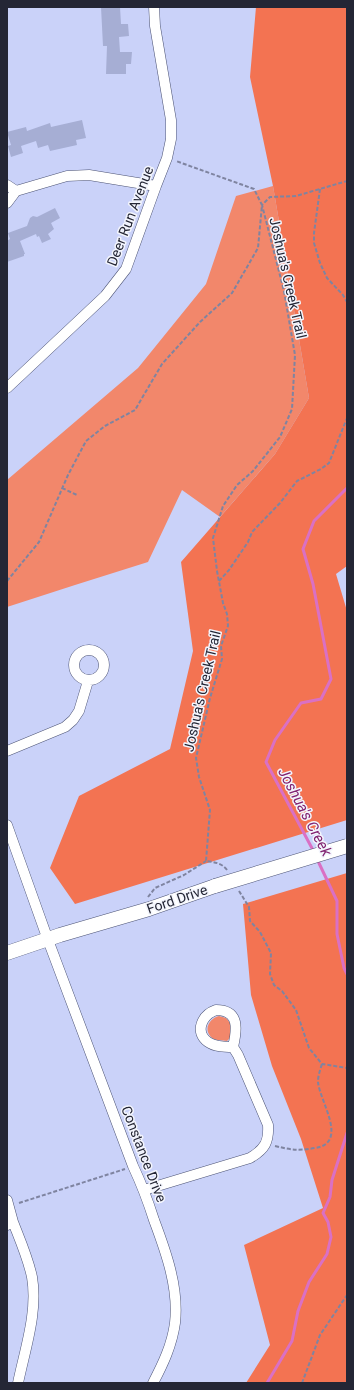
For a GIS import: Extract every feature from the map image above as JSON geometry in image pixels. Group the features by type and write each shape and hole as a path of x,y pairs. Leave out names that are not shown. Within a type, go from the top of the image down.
{"main road":[{"name":"Ford Drive","path":"7,953 149,909 215,886 347,846"}],"street":[{"name":"Deer Run Avenue","path":"7,388 105,296 126,269 167,158 170,139 171,120 155,26 154,7"},
{"path":"7,203 11,188 67,176 89,175 156,186"},
{"path":"7,751 65,728 74,720 79,711 88,681"},
{"name":"Constance Drive","path":"7,825 48,940 166,1249 175,1299 175,1322 171,1342 163,1364 153,1383"},
{"path":"144,1190 250,1158 260,1152 266,1143 269,1135 268,1125 238,1055 233,1047"},
{"path":"8,1203 10,1223 28,1261 34,1294 33,1312 18,1383"}],"path":[{"path":"7,580 39,542 62,488 86,441 105,426 135,410 162,364 200,322 232,294 258,248 262,205 254,190 167,158"},
{"name":"Joshua's Creek Trail","path":"206,861 210,810 199,777 196,758 210,698 222,659 221,646 228,626 227,614 223,603 219,581 213,538 223,506 237,485 253,470 280,437 292,409 295,355 284,291 262,205 270,197 296,196 347,181"},
{"path":"320,189 314,243 327,278 344,295 347,302"},
{"path":"219,581 229,570 248,542 252,532 280,503 297,481 321,469 329,462 347,418"},
{"path":"62,488 77,495"},
{"path":"149,909 148,896 155,888 184,875 206,861 218,863 224,866 228,873"},
{"path":"236,887 249,907 250,921 260,932 271,953 270,974 274,985 282,991 296,1010 309,1048 322,1064 347,1068"},
{"path":"266,1143 300,1151 327,1144 331,1138 332,1132 325,1102 318,1083 322,1064"},
{"path":"8,1203 134,1166"},
{"path":"302,1383 320,1335 347,1295"}],"shaded area":[{"path":"256,7 347,7 347,566 336,574 347,611 347,820 75,904 50,868 79,796 170,749 193,651 181,562 275,454 309,398 273,186 250,77"},
{"path":"273,186 309,398 275,454 220,517 182,490 148,562 7,607 7,480 138,368 206,284 236,196"},
{"path":"347,873 347,1383 246,1383 270,1345 244,1245 323,1208 301,1139 272,1066 251,995 243,904"},
{"path":"219,1016 226,1018 231,1024 230,1038 227,1041 217,1040 211,1037 208,1031 210,1021"}],"building":[{"path":"101,7 120,7 121,24 128,24 129,36 119,37 120,52 132,52 131,64 126,64 126,74 106,74 107,46 103,46"},
{"path":"82,120 86,138 76,140 77,145 50,151 48,145 38,148 36,141 21,146 23,153 11,157 8,146 11,145 7,132 26,127 27,131 50,123 51,127"},
{"path":"55,208 60,218 51,223 54,229 48,234 51,239 42,243 39,236 37,237 36,234 20,241 25,254 24,256 7,262 7,241 10,239 8,233 27,226 30,218 33,216 37,217"}],"waterway":[{"name":"Joshua's Creek","path":"314,852 266,762 275,740 301,703 321,699 331,679 313,584 303,549 314,521 347,488"},
{"name":"Joshua's Creek","path":"317,859 337,901 337,934 344,968 347,974"},
{"name":"Joshua's Creek","path":"267,1383 292,1341 298,1311 309,1282 327,1254 331,1237 328,1222 323,1213 330,1197 332,1180 347,1133"}]}
